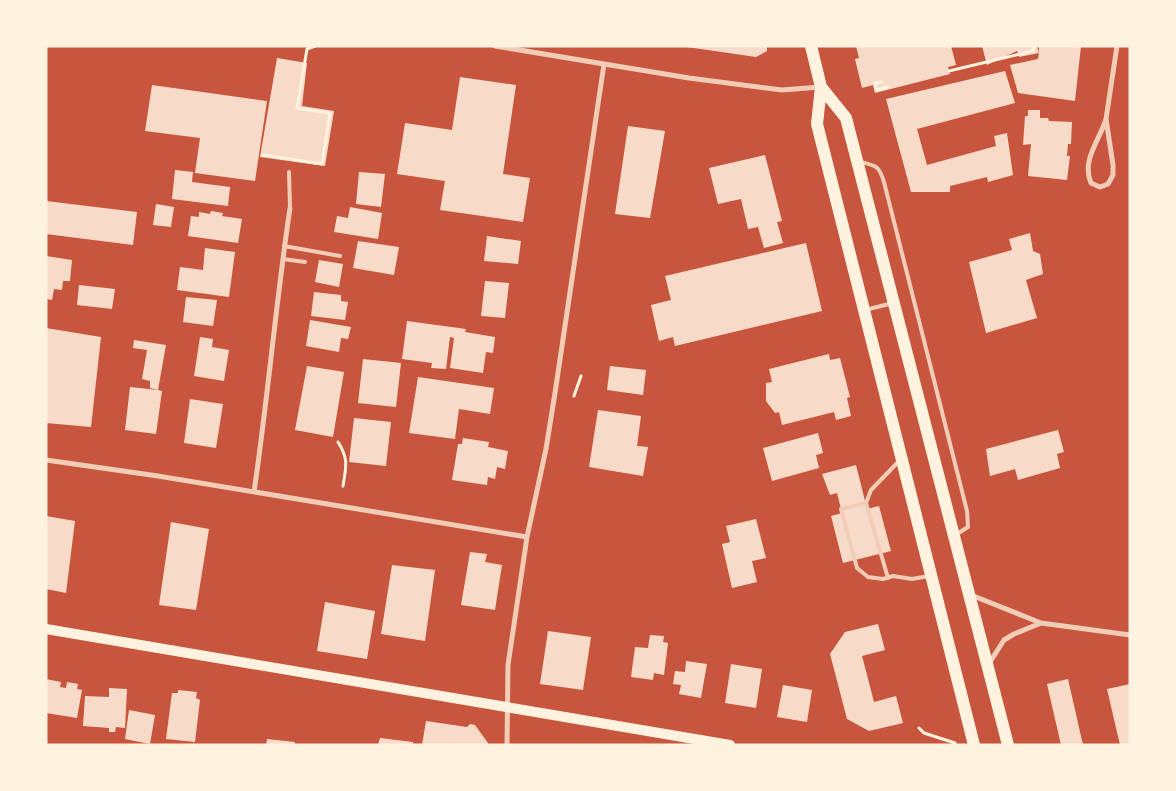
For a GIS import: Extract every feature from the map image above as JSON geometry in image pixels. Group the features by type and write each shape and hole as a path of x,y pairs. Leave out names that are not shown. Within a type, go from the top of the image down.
{"main road":[{"path":"811,46 821,87 816,124 974,745"},
{"path":"821,87 846,118 1008,745"},
{"path":"46,629 730,745"}],"street":[{"path":"494,46 689,78 782,90 821,87"},
{"path":"1106,119 1113,170 1111,181 1106,186 1100,187 1091,183 1088,176 1088,166 1094,145 1106,119 1117,46"},
{"path":"507,745 508,665 527,537 548,439 604,64"},
{"path":"254,492 282,259 290,208"},
{"path":"46,460 527,537"},
{"path":"968,594 1041,623 1130,635"},
{"path":"988,665 1004,640 1041,623"}],"lane":[{"path":"858,162 875,165 880,171 894,221 967,511 968,527 953,536"},
{"path":"289,172 290,208"},
{"path":"284,246 340,256"},
{"path":"282,259 305,262"},
{"path":"863,310 894,303"},
{"path":"888,578 866,503 871,490 901,459"},
{"path":"866,503 840,509 857,568 868,577 888,578 893,576 912,578 931,575"}],"path":[{"path":"263,155 322,164 330,114 297,108 307,49 315,46"},
{"path":"949,71 1033,51 1034,46"},
{"path":"882,82 875,83 876,90 888,87"},
{"path":"574,396 581,376"},
{"path":"338,442 345,454 343,486"},
{"path":"919,728 924,734 955,743"}],"building":[{"path":"680,46 767,46 767,51 756,57"},
{"path":"856,46 951,46 956,65 948,67 950,74 875,93 873,85 862,88 855,59 859,58"},
{"path":"982,46 1037,46 1039,53 1019,57 1017,51 987,65"},
{"path":"1039,46 1081,46 1075,101 1018,93 1010,65 1038,59"},
{"path":"277,58 307,63 302,106 334,111 325,166 260,157"},
{"path":"1005,71 1015,103 917,129 927,165 996,146 994,136 1007,133 1013,175 988,182 987,177 950,186 950,192 911,192 886,99"},
{"path":"460,77 516,85 503,174 530,178 523,222 440,210 445,181 397,174 405,123 452,130"},
{"path":"152,85 267,101 255,181 195,173 200,138 145,131"},
{"path":"1028,110 1040,110 1040,118 1048,118 1049,121 1072,122 1071,144 1068,144 1067,156 1070,156 1067,180 1028,176 1031,144 1023,145 1025,116 1028,116"},
{"path":"628,126 665,131 650,218 615,214"},
{"path":"765,155 782,221 777,222 783,243 764,248 758,227 748,229 741,199 718,204 709,168"},
{"path":"175,170 193,172 192,182 230,187 228,206 172,199"},
{"path":"359,172 385,174 381,207 356,204"},
{"path":"46,201 137,212 133,245 46,234"},
{"path":"156,204 174,207 171,227 153,225"},
{"path":"350,207 382,213 378,239 334,232 337,216 348,218"},
{"path":"211,211 223,213 222,216 242,219 238,243 188,236 191,216 199,217 199,212 210,214"},
{"path":"1030,233 1033,251 1040,254 1043,274 1026,280 1037,318 986,333 969,262 1012,250 1009,239"},
{"path":"487,236 521,241 518,264 484,261"},
{"path":"358,241 399,247 394,275 353,268"},
{"path":"806,243 822,311 675,346 673,337 659,341 651,305 671,300 665,276"},
{"path":"205,248 235,252 229,297 177,290 180,267 203,270"},
{"path":"46,256 72,260 70,281 63,281 62,290 54,289 52,300 46,299"},
{"path":"319,260 343,264 339,287 315,282"},
{"path":"485,281 509,283 505,318 481,316"},
{"path":"79,285 115,289 112,309 77,305"},
{"path":"314,292 341,295 341,301 348,302 345,320 311,316"},
{"path":"186,297 217,300 213,326 183,322"},
{"path":"310,320 351,327 348,339 341,338 339,352 306,346"},
{"path":"407,321 466,329 465,332 495,337 493,353 486,352 483,373 450,368 454,338 450,337 446,369 431,368 432,363 402,359"},
{"path":"46,328 101,337 91,427 46,423"},
{"path":"200,337 213,339 212,347 229,350 224,381 194,376"},
{"path":"134,340 166,345 158,390 150,388 150,381 142,379 147,350 133,348"},
{"path":"829,354 830,360 840,358 850,397 847,398 851,416 836,420 834,412 782,425 779,412 775,413 766,401 766,383 772,382 769,369"},
{"path":"363,359 401,363 396,407 358,403"},
{"path":"307,366 344,372 333,437 295,430"},
{"path":"610,366 646,370 643,395 607,390"},
{"path":"418,377 494,388 490,414 459,409 455,439 409,433"},
{"path":"130,387 162,391 156,434 125,430"},
{"path":"190,399 223,404 216,448 184,443"},
{"path":"598,410 641,416 637,446 648,447 643,476 589,467"},
{"path":"354,418 391,422 386,466 349,462"},
{"path":"1058,430 1064,452 1057,454 1060,468 1018,480 1015,469 990,476 986,449"},
{"path":"818,433 823,453 816,455 819,468 772,481 763,448"},
{"path":"463,438 489,442 488,447 508,451 505,469 497,467 495,479 488,477 487,485 452,480 458,444 462,444"},
{"path":"856,465 867,509 879,506 891,551 843,563 831,516 842,513 837,493 830,495 822,474"},
{"path":"46,516 75,521 66,593 46,589"},
{"path":"756,519 766,558 752,561 757,582 732,588 722,544 730,542 726,526"},
{"path":"171,522 209,529 196,610 159,605"},
{"path":"470,552 487,554 485,562 502,565 495,610 461,605"},
{"path":"392,565 435,570 425,641 381,634"},
{"path":"325,602 375,611 367,659 317,651"},
{"path":"878,624 885,650 862,656 874,702 896,696 903,723 869,731 847,719 830,654 845,632"},
{"path":"548,631 591,637 583,690 540,684"},
{"path":"650,635 664,636 663,642 668,643 664,675 654,673 653,680 631,677 635,647 648,648"},
{"path":"686,661 707,664 701,698 679,694 681,685 673,684 675,671 685,672"},
{"path":"731,664 762,669 756,708 725,703"},
{"path":"46,679 61,682 60,687 66,688 67,682 78,684 77,689 82,690 77,718 46,713"},
{"path":"1068,679 1083,745 1061,745 1047,684"},
{"path":"1130,684 1130,745 1120,745 1107,689"},
{"path":"783,685 812,690 807,722 777,717"},
{"path":"109,688 127,689 125,728 116,727 115,732 109,732 109,728 83,726 85,696 109,697"},
{"path":"178,690 197,692 196,698 200,700 195,742 166,739 172,693 178,693"},
{"path":"129,710 155,715 150,744 125,739"},
{"path":"426,721 467,727 470,724 475,725 488,745 422,745"},
{"path":"380,738 413,742 413,745 378,745"},
{"path":"267,739 295,742 295,745 266,745"}]}
